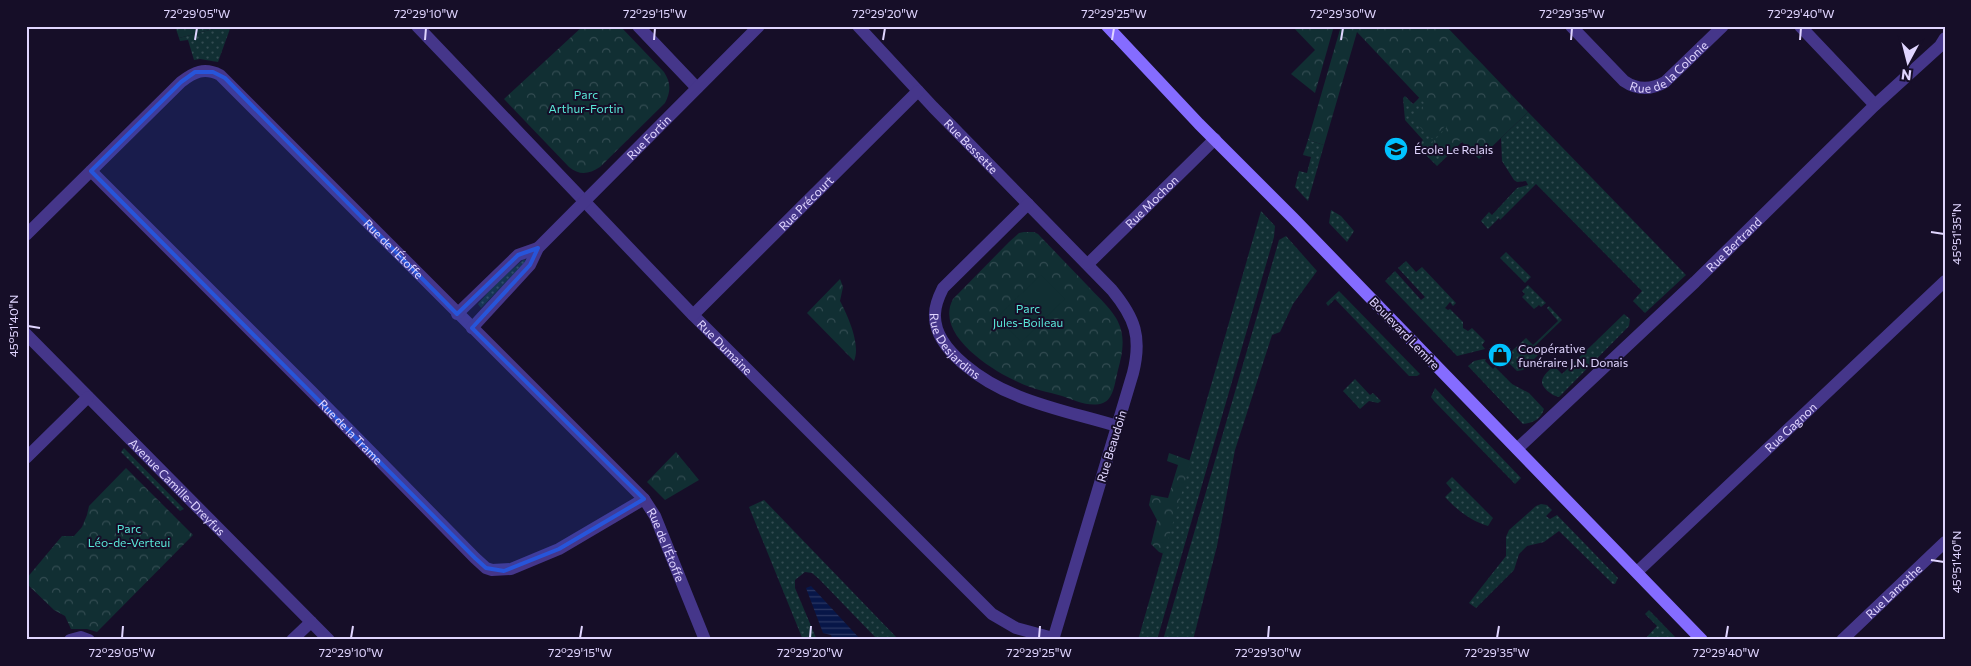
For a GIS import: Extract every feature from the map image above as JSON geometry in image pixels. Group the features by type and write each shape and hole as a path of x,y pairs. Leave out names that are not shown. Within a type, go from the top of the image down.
{"main road":[{"name":"Boulevard Lemire","path":"1107,26 1702,640"}],"street":[{"name":"Rue Dumaine","path":"417,26 509,120 584,202 693,315 992,614 1016,628 1053,639"},
{"path":"638,26 697,88"},
{"name":"Rue Fortin","path":"472,328 530,266 538,248 759,26"},
{"name":"Rue Bessette","path":"858,26 918,91 1088,264"},
{"name":"Rue de la Colonie","path":"1571,26 1624,81 1631,86 1644,88 1654,87 1665,82 1724,26"},
{"path":"1800,26 1875,105"},
{"name":"Rue Bertrand","path":"1517,448 1695,282 1875,105 1940,46 1945,38"},
{"name":"Rue de l'Étoffe","path":"26,235 185,79 201,70 213,72 225,78 457,314 644,499 655,516 705,640"},
{"name":"Rue Précourt","path":"693,315 918,91"},
{"name":"Rue Mochon","path":"1088,264 1215,139"},
{"name":"Rue de la Trame","path":"91,171 486,568 504,571 552,552 644,499"},
{"name":"Rue Desjardins","path":"1028,204 944,288 935,314 938,333 948,349 960,361 1004,390 1026,399 1117,426"},
{"name":"Rue Fortin","path":"457,314 518,255 538,248"},
{"name":"Rue Beaudoin","path":"1053,639 1137,355 1135,328 1125,307 1088,264"},
{"name":"Rue Gagnon","path":"1637,572 1945,281"},
{"name":"Avenue Camille-Dreyfus","path":"26,334 329,640"},
{"path":"26,458 88,397"},
{"name":"Rue Lamothe","path":"1842,640 1945,542"},
{"path":"292,640 311,622"},
{"path":"70,640 81,637 90,640"}],"highlighted area":[{"path":"195,72 213,72 225,78 457,314 518,255 538,248 530,265 472,328 644,499 559,549 504,571 486,568 475,558 91,171 181,82"}],"green space":[{"path":"175,26 225,26 179,38"},
{"path":"231,26 218,62 194,60 188,40 180,41 179,38"},
{"name":"Parc Arthur-Fortin","path":"583,26 620,26 664,72 669,87 665,103 600,167 581,173 569,167 504,99"},
{"path":"1292,26 1334,26 1315,93 1291,74 1315,50"},
{"path":"1341,26 1446,26 1528,112 1479,159 1460,140 1443,156 1431,144 1447,127 1446,125 1432,139 1411,118 1425,104 1357,32 1324,145 1308,140"},
{"path":"1405,96 1413,104 1420,97 1426,104 1432,138 1446,124 1448,127 1443,156 1460,139 1462,142 1437,166 1417,146 1423,140 1405,120 1403,98"},
{"path":"1528,112 1686,275 1645,313 1633,301 1642,291 1536,184 1500,220 1499,218 1488,229 1481,221 1489,212 1492,215 1517,188 1528,185 1526,181 1517,182 1514,180 1502,161 1501,138"},
{"path":"1308,140 1324,145 1308,201 1295,187 1299,171 1307,173 1311,157 1303,155"},
{"path":"1331,210 1341,216 1354,231 1347,242 1329,223"},
{"path":"1261,211 1275,226 1274,237 1157,640 1138,640"},
{"name":"Parc Jules-Boileau","path":"1019,233 1038,234 1106,304 1119,324 1123,344 1121,357 1112,394 1103,403 1093,405 1082,403 1029,387 1007,376 981,360 968,349 951,325 949,312 953,299 1009,242"},
{"path":"1286,236 1317,271 1293,304 1280,332 1272,335 1235,450 1217,546 1193,640 1163,640 1279,240"},
{"path":"1506,252 1531,277 1525,283 1500,258"},
{"path":"524,259 526,261 481,308 478,304 497,282"},
{"path":"1406,261 1416,272 1422,267 1456,303 1453,306 1450,302 1445,308 1450,309 1463,322 1463,328 1468,331 1472,328 1485,341 1482,345 1485,349 1457,356 1385,281 1395,271 1421,300 1425,297 1398,268"},
{"path":"1041,275 1065,299 1021,342 997,317"},
{"path":"840,279 843,287 840,301 850,322 855,339 856,354 854,361 807,313"},
{"path":"1528,285 1546,303 1541,307 1539,305 1534,309 1522,297 1525,294 1522,291"},
{"path":"1339,291 1420,374 1409,376 1335,299 1328,306 1326,303"},
{"path":"1549,306 1562,320 1535,346 1541,352 1523,370 1517,371 1504,358 1526,338 1533,345 1558,321 1547,308"},
{"path":"1624,314 1630,319 1629,326 1559,397 1546,390 1542,381 1548,371 1554,366 1562,374"},
{"path":"1486,359 1485,361 1493,369 1495,367 1512,384 1529,393 1544,409 1539,418 1530,423 1523,424 1468,366 1474,361"},
{"path":"1355,379 1370,395 1373,393 1381,401 1378,403 1369,401 1360,409 1343,391"},
{"path":"1435,388 1521,478 1515,484 1434,401 1431,397"},
{"path":"124,448 184,509 180,511 121,452"},
{"path":"676,452 699,480 665,500 647,482"},
{"path":"1169,453 1191,461 1164,554 1151,544 1157,520 1149,505 1151,495 1168,498 1178,465 1167,461"},
{"name":"Parc Léo-de-Verteui","path":"126,468 193,535 97,632 87,629 71,629 65,616 54,610 26,583 26,579 62,536 74,536 82,527 89,506"},
{"path":"1452,477 1493,518 1488,526 1465,514 1445,497 1452,490 1446,483"},
{"path":"764,500 899,640 878,640 819,579 812,573 805,572 795,580 795,588 817,640 803,640 749,507"},
{"path":"1541,504 1547,505 1552,510 1546,516 1550,519 1557,515 1618,578 1615,584 1559,531 1544,542 1527,546 1519,554 1514,570 1476,608 1469,603 1506,556 1506,537 1509,530 1536,506"},
{"path":"1649,610 1678,640 1644,640 1657,626 1645,614"}],"shaded area":[{"path":"811,586 861,640 833,640 831,635 823,633 806,588"}],"place":[{"name":"École Le Relais","path":"1396,149"},
{"name":"Coopérative funéraire J.N. Donais","path":"1500,355"}]}
